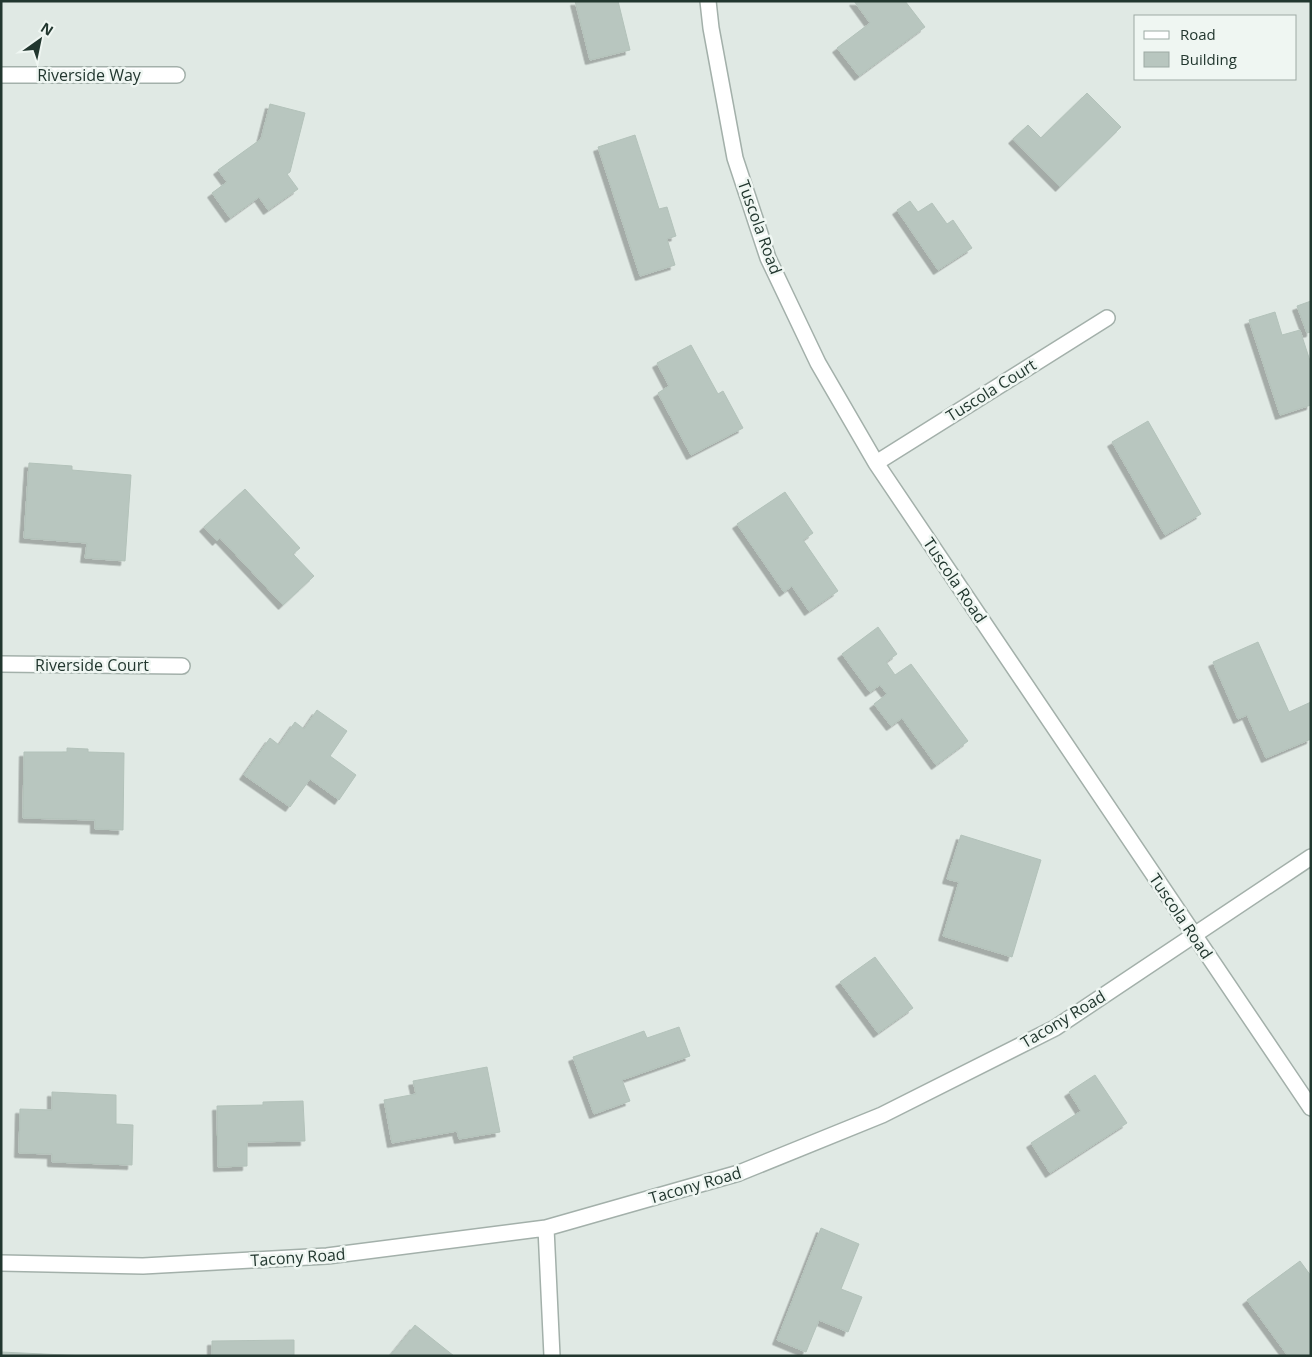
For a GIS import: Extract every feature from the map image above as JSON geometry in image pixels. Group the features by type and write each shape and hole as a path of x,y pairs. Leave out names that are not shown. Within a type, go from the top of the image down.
{"street":[{"name":"Tuscola Road","path":"708,1 711,28 735,158 768,258 818,363 876,463 1311,1108"},
{"name":"Riverside Way","path":"1,75 177,75"},
{"name":"Tuscola Court","path":"876,463 1107,318"},
{"name":"Riverside Court","path":"1,664 182,666"},
{"name":"Tacony Road","path":"1,1263 143,1266 326,1256 546,1228 739,1173 882,1115 1055,1028 1311,856"},
{"path":"546,1228 552,1356"}],"building":[{"path":"575,1 618,1 630,50 590,60"},
{"path":"854,1 905,1 925,27 859,76 837,48 870,23"},
{"path":"1087,93 1121,127 1060,187 1013,139 1028,125 1041,138"},
{"path":"270,104 305,113 290,172 287,174 298,189 268,210 259,197 230,218 212,193 227,182 218,170 261,139"},
{"path":"635,135 659,209 667,207 676,236 667,239 675,265 640,276 598,147"},
{"path":"910,201 918,212 932,203 947,224 953,220 972,248 938,270 897,210"},
{"path":"1311,301 1311,332 1307,333 1297,306"},
{"path":"1275,312 1282,335 1300,330 1311,364 1311,405 1280,415 1249,320"},
{"path":"691,345 718,394 723,391 743,428 691,455 658,393 669,386 657,363"},
{"path":"1148,421 1201,514 1165,535 1112,442"},
{"path":"29,463 72,466 72,470 131,475 125,561 85,558 87,543 24,538"},
{"path":"245,489 300,548 293,554 314,576 283,605 220,538 217,541 204,527"},
{"path":"785,492 813,533 803,540 838,591 809,611 792,586 784,592 737,524"},
{"path":"878,627 897,654 886,662 895,675 911,664 968,741 936,765 902,718 891,726 874,704 887,694 880,685 870,692 842,654"},
{"path":"1258,642 1289,712 1311,702 1311,739 1266,758 1247,715 1238,719 1213,662"},
{"path":"317,710 347,731 330,756 356,775 339,800 310,779 290,807 244,775 270,738 279,745 295,722 304,729"},
{"path":"67,748 88,749 88,752 124,753 123,830 95,829 95,820 23,818 24,752 67,752"},
{"path":"961,835 1041,860 1012,957 943,936 959,882 947,879"},
{"path":"875,957 913,1008 878,1033 840,982"},
{"path":"679,1027 690,1056 622,1080 630,1101 594,1114 573,1057 644,1031 647,1038"},
{"path":"487,1067 500,1132 459,1139 457,1131 392,1143 384,1100 416,1094 413,1081"},
{"path":"1095,1075 1127,1123 1050,1173 1031,1143 1081,1111 1069,1092"},
{"path":"52,1092 116,1095 116,1124 133,1125 132,1165 52,1162 52,1154 19,1153 20,1109 52,1110"},
{"path":"303,1101 305,1141 247,1142 247,1166 218,1167 217,1106 263,1105 263,1102"},
{"path":"821,1228 859,1244 841,1289 862,1297 848,1332 819,1320 806,1352 777,1340"},
{"path":"1300,1261 1311,1276 1311,1356 1288,1356 1247,1300"},
{"path":"415,1325 454,1356 390,1356"},
{"path":"294,1340 294,1356 212,1356 212,1341"},
{"path":"1,1352 86,1356 1,1356"}]}
